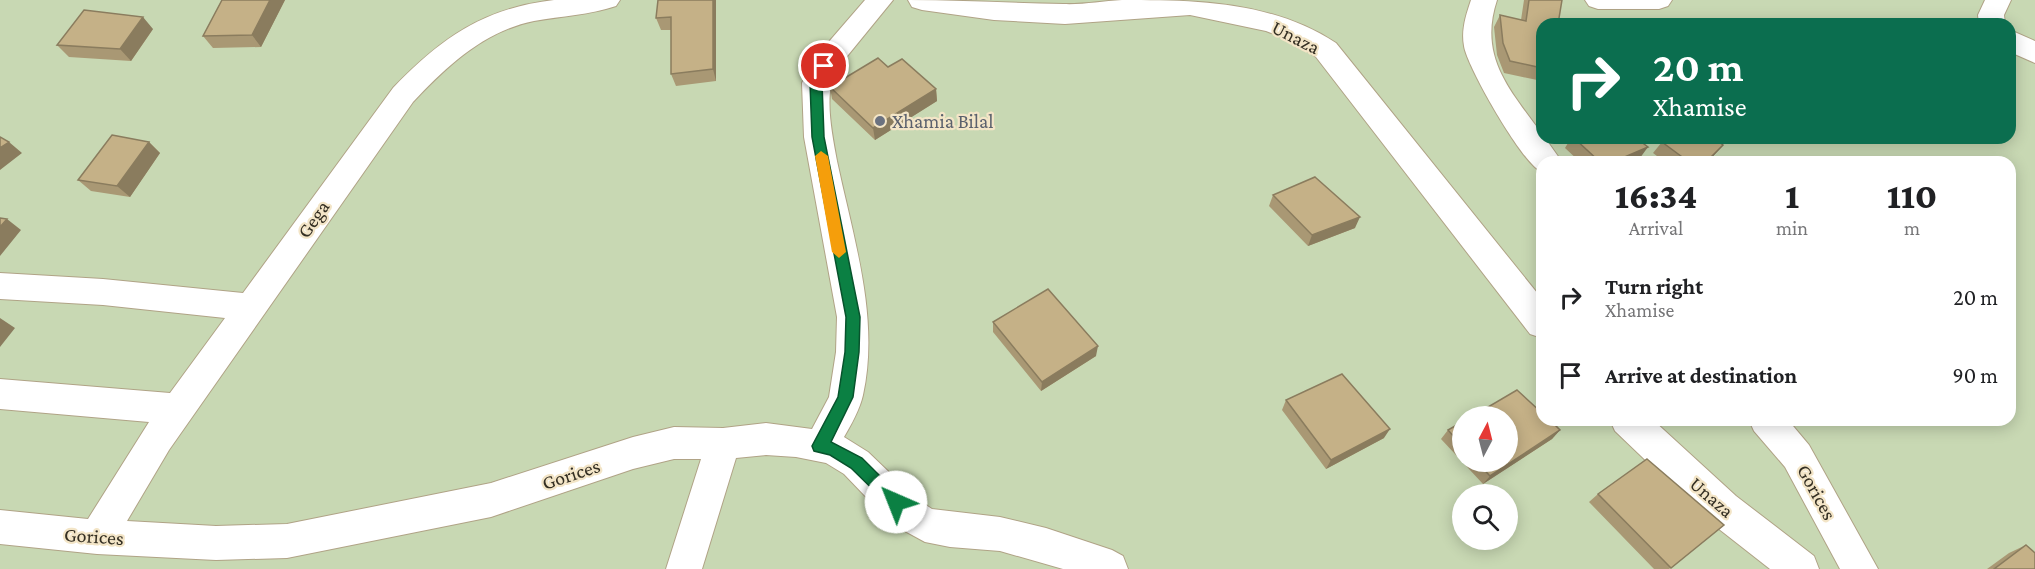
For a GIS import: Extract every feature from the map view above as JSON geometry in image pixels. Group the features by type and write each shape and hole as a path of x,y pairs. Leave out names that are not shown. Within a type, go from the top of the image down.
{"main road":[{"name":"Unaza","path":"922,0 994,10 1065,14 1190,5 1261,20 1302,34 1326,50 1536,316"},
{"name":"Unaza","path":"1634,426 1723,509 1800,569"}],"street":[{"name":"Gega","path":"97,537 157,439 403,95 439,58 476,33 531,12 592,5 607,0"},
{"path":"820,446 846,397 852,352 853,317 818,137 816,83 824,66 880,0"},
{"path":"1485,0 1476,23 1476,44 1483,69 1542,156"},
{"path":"1598,0 1659,0"},
{"path":"1991,18 1998,0"},
{"path":"2016,43 2035,53"},
{"path":"0,286 103,292 250,307"},
{"path":"0,394 178,410"},
{"name":"Gorices","path":"1771,426 1797,456 1860,569"},
{"name":"Gorices","path":"6,532 216,543 287,541 491,500 633,453 674,443 723,444 766,439 834,449 856,463 905,512 925,525 950,530 1000,534 1099,562 1110,569"},
{"path":"684,569 723,444"}],"green space":[{"path":"0,0 2035,0 2035,569 0,569"}],"building":[{"path":"222,0 270,0 252,35 203,36"},
{"path":"658,0 713,0 713,69 671,74 671,17 656,18"},
{"path":"1529,0 1562,0 1559,18 1536,18 1536,67 1510,61 1503,43 1500,15 1526,21"},
{"path":"84,10 143,17 120,49 57,45"},
{"name":"Xhamia Bilal","path":"878,58 888,67 902,59 936,89 873,128 830,87"},
{"path":"112,135 149,142 117,186 78,180"},
{"path":"0,137 9,142 0,148"},
{"path":"1580,144 1644,144 1648,147 1627,156 1594,156"},
{"path":"1665,144 1723,145 1712,156 1681,156"},
{"path":"1315,177 1360,217 1312,235 1273,195"},
{"path":"0,218 7,219 0,227"},
{"path":"1048,289 1098,346 1042,382 993,322"},
{"path":"1342,374 1390,429 1331,460 1286,400"},
{"path":"1517,390 1536,407 1536,426 1556,426 1560,430 1518,458 1518,406 1490,406"},
{"path":"1647,459 1724,525 1671,568 1598,494"},
{"path":"2026,545 2035,553 2035,569 1994,569"}],"slow traffic":[{"path":"821,156 839,252"}],"place":[{"name":"Xhamia Bilal","path":"880,121"}],"route":[{"path":"824,66 816,83 818,137 853,317 852,352 846,397 820,446 834,449 856,463 896,502"}]}
